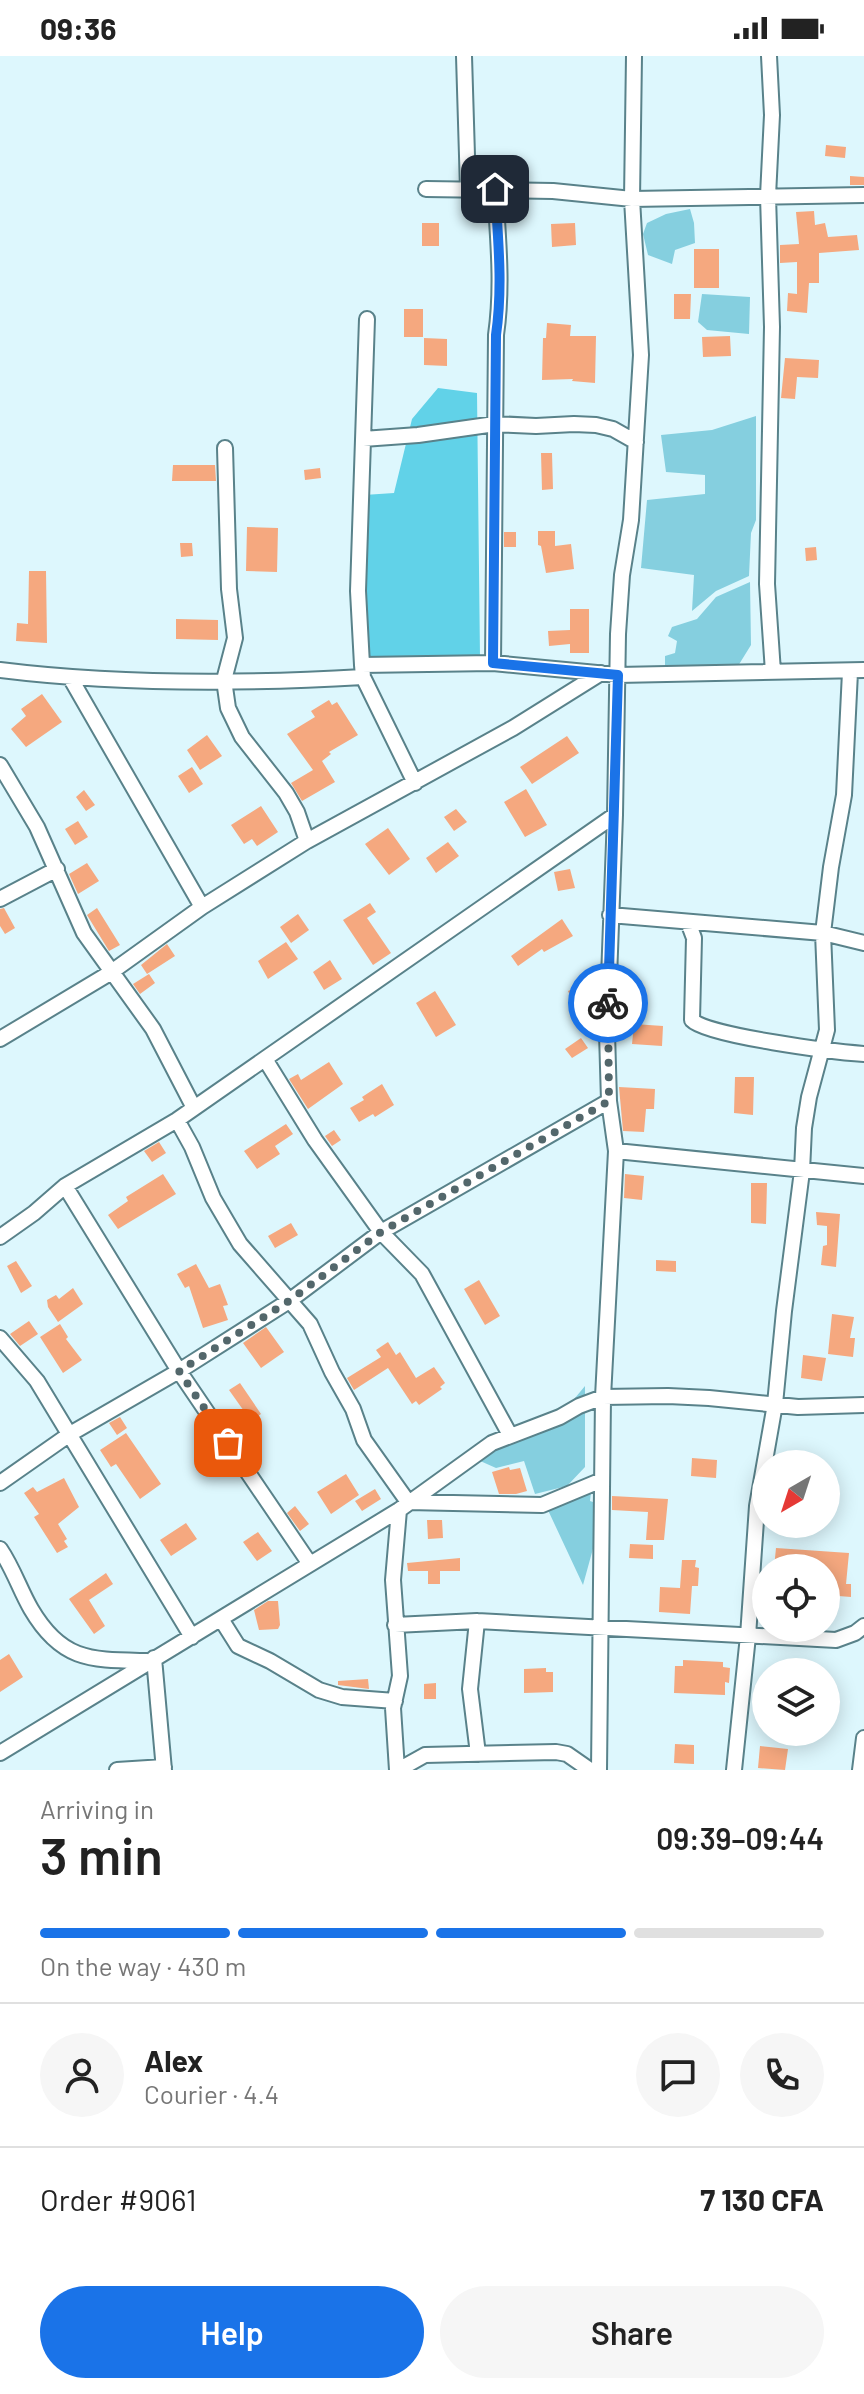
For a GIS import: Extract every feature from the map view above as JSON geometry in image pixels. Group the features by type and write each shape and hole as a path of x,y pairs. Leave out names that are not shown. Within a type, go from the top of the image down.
{"street":[{"path":"464,56 468,189"},
{"path":"599,1770 603,1397 616,1151 609,1101 607,1033 619,606 631,520 641,355 632,199 634,56"},
{"path":"769,56 772,115 768,196 772,327 767,584 773,672"},
{"path":"426,189 553,191 632,199 864,195"},
{"path":"493,663 495,424 501,258 495,189"},
{"path":"367,319 358,591 362,671 415,783"},
{"path":"363,439 495,424 596,425 613,429 636,442"},
{"path":"225,448 229,589 235,638 224,680 228,708 234,723 286,793 297,812 307,841"},
{"path":"0,670 71,679 253,683 362,671 493,663 618,675 857,671 844,795 823,933 827,1007 823,1049 804,1128 802,1171 775,1404 757,1506 734,1770"},
{"path":"0,1039 110,973 202,907 307,841 513,728 601,673"},
{"path":"71,679 202,907"},
{"path":"0,765 37,827 84,933 153,1029 194,1108"},
{"path":"0,1237 65,1186 177,1120 615,815"},
{"path":"0,899 57,869"},
{"path":"610,915 823,933 864,943"},
{"path":"688,922 694,938 692,1020 697,1024 721,1031 864,1054"},
{"path":"265,1059 315,1140 381,1232 422,1274 510,1435"},
{"path":"0,1483 70,1434 179,1371 289,1301 381,1232 609,1101"},
{"path":"177,1120 213,1198 240,1244 289,1301 301,1310 310,1324 353,1409 364,1440 403,1506 393,1580 400,1676 393,1719 398,1770 425,1755 556,1752 567,1754 590,1770"},
{"path":"616,1151 864,1176"},
{"path":"65,1186 179,1371 310,1564"},
{"path":"0,1338 37,1381 192,1637"},
{"path":"0,1753 403,1506 492,1443 603,1397 696,1397 811,1408 864,1405"},
{"path":"403,1506 542,1505 602,1480"},
{"path":"0,1549 32,1611 66,1650 104,1660 151,1660"},
{"path":"221,1619 238,1646 319,1690 342,1697 395,1701"},
{"path":"395,1625 477,1621 836,1640 864,1626"},
{"path":"477,1621 470,1689 478,1754"},
{"path":"117,1770 164,1768 151,1660"},
{"path":"860,1770 864,1738"}],"shaded area":[{"path":"690,209 695,243 675,250 672,264 648,255 643,234 647,223 666,214"},
{"path":"702,294 750,297 749,334 707,330 698,322"},
{"path":"438,388 477,393 480,657 364,663 364,495 394,493 412,419"},
{"path":"756,416 756,520 751,533 749,576 716,591 692,611 694,575 641,568 647,500 705,494 705,475 666,472 661,435 712,430"},
{"path":"750,582 751,645 738,666 665,665 665,656 675,653 677,641 668,636 672,627 697,619 716,597"},
{"path":"585,1386 585,1467 567,1486 535,1494 524,1461 496,1468 469,1456 565,1410"},
{"path":"591,1492 590,1501 596,1503 594,1545 583,1585 547,1508"}],"building":[{"path":"826,145 846,147 845,158 825,156"},
{"path":"850,176 864,177 864,185 850,185"},
{"path":"814,211 815,225 825,223 828,237 857,235 859,250 819,253 819,283 809,283 807,313 787,311 788,293 797,294 797,262 780,263 780,245 799,244 796,212"},
{"path":"422,223 439,223 439,246 422,246"},
{"path":"575,223 576,245 552,247 551,224"},
{"path":"694,249 719,249 719,288 694,288"},
{"path":"674,294 691,294 690,319 674,319"},
{"path":"404,309 423,309 423,337 404,337"},
{"path":"547,323 571,325 570,336 596,336 595,383 573,379 542,380 543,338 546,338"},
{"path":"730,336 731,356 703,357 702,337"},
{"path":"424,338 447,339 447,366 424,365"},
{"path":"785,358 819,360 818,378 797,377 795,399 781,398"},
{"path":"541,453 552,453 553,489 542,490"},
{"path":"173,465 215,465 216,481 172,481"},
{"path":"320,468 321,478 305,480 304,470"},
{"path":"247,527 278,528 277,572 246,571"},
{"path":"538,531 555,531 555,546 571,544 574,569 546,573 541,546 538,545"},
{"path":"504,532 516,532 516,547 504,547"},
{"path":"180,543 192,543 193,556 181,557"},
{"path":"816,547 817,560 806,561 805,548"},
{"path":"29,571 46,571 47,643 16,641 17,623 28,624"},
{"path":"570,609 589,609 589,653 570,653 570,644 549,646 548,631 570,630"},
{"path":"176,619 218,620 218,640 176,639"},
{"path":"42,694 62,722 26,747 11,729 26,716 21,709"},
{"path":"329,700 332,705 337,702 358,735 329,752 331,754 322,761 335,782 302,801 291,783 313,770 287,734 315,717 311,711"},
{"path":"207,735 222,756 200,770 187,750"},
{"path":"567,736 579,753 532,784 520,767"},
{"path":"192,767 203,784 189,793 178,776"},
{"path":"526,789 547,825 525,837 504,802"},
{"path":"84,790 95,805 86,811 76,797"},
{"path":"261,806 278,832 257,846 252,839 244,844 231,825"},
{"path":"456,809 467,822 454,831 444,817"},
{"path":"78,821 88,837 75,845 65,829"},
{"path":"388,828 410,859 389,875 365,844"},
{"path":"448,842 459,856 436,873 426,858"},
{"path":"87,863 99,881 78,894 69,874"},
{"path":"570,869 575,888 558,891 554,872"},
{"path":"370,903 376,912 367,918 391,953 373,965 343,920"},
{"path":"4,908 15,928 5,934 0,926 0,909"},
{"path":"97,908 120,945 109,951 87,915"},
{"path":"298,914 309,930 291,943 280,927"},
{"path":"562,919 573,936 544,952 542,949 518,966 511,956"},
{"path":"286,942 298,959 268,979 258,961"},
{"path":"167,944 175,956 147,974 141,965"},
{"path":"330,960 342,979 324,990 313,972"},
{"path":"149,974 155,983 140,994 133,984"},
{"path":"580,986 587,1003 576,1008 568,991"},
{"path":"435,991 456,1025 436,1037 416,1003"},
{"path":"634,1024 663,1026 662,1046 632,1044"},
{"path":"581,1038 588,1048 572,1058 565,1049"},
{"path":"329,1062 343,1084 308,1109 289,1079 298,1074 301,1080"},
{"path":"735,1077 754,1077 753,1115 734,1113"},
{"path":"382,1084 394,1105 375,1117 373,1114 359,1122 350,1108"},
{"path":"619,1087 655,1089 654,1109 646,1109 644,1132 623,1131"},
{"path":"286,1124 293,1134 275,1146 280,1154 257,1169 244,1151"},
{"path":"334,1130 341,1140 332,1146 325,1136"},
{"path":"159,1142 166,1153 152,1162 144,1151"},
{"path":"163,1174 176,1194 118,1229 108,1215 128,1201 126,1197"},
{"path":"625,1174 644,1176 642,1200 624,1198"},
{"path":"751,1183 767,1183 766,1224 751,1223"},
{"path":"816,1212 840,1214 836,1267 821,1265 823,1246 827,1245 827,1226 817,1225"},
{"path":"291,1223 298,1235 275,1248 268,1236"},
{"path":"656,1260 676,1261 676,1272 656,1271"},
{"path":"16,1261 32,1286 21,1293 7,1266"},
{"path":"196,1264 209,1288 220,1284 228,1305 223,1306 228,1320 203,1328 189,1286 185,1288 177,1274"},
{"path":"479,1280 500,1316 485,1325 464,1289"},
{"path":"73,1288 83,1304 58,1322 47,1300 56,1295 59,1299"},
{"path":"832,1314 854,1317 850,1338 855,1338 853,1357 828,1354"},
{"path":"29,1321 38,1334 20,1346 10,1334"},
{"path":"60,1324 68,1337 66,1339 82,1360 63,1373 40,1337"},
{"path":"266,1327 284,1352 261,1368 243,1343"},
{"path":"388,1342 396,1355 400,1352 416,1378 434,1367 445,1383 440,1387 442,1389 419,1405 416,1401 412,1404 388,1368 354,1390 347,1378 381,1357 376,1350"},
{"path":"803,1355 826,1358 822,1381 801,1378"},
{"path":"240,1383 261,1414 251,1421 229,1390"},
{"path":"120,1417 127,1428 117,1435 109,1423"},
{"path":"126,1433 161,1484 140,1499 116,1464 111,1467 100,1450"},
{"path":"692,1458 717,1460 716,1478 691,1476"},
{"path":"509,1467 510,1470 520,1468 527,1491 499,1494 492,1472"},
{"path":"346,1474 359,1495 331,1514 317,1492"},
{"path":"64,1478 79,1507 58,1524 68,1547 57,1553 34,1517 39,1514 24,1493 33,1487 37,1492"},
{"path":"375,1489 381,1499 362,1511 355,1501"},
{"path":"612,1496 668,1499 664,1540 646,1540 648,1512 612,1510"},
{"path":"295,1506 309,1524 300,1531 287,1513"},
{"path":"427,1520 442,1520 443,1538 428,1539"},
{"path":"186,1523 197,1539 171,1556 160,1540"},
{"path":"258,1532 272,1551 257,1561 243,1542"},
{"path":"630,1544 653,1545 653,1559 629,1558"},
{"path":"776,1548 849,1553 846,1584 851,1584 851,1597 840,1596 840,1554 775,1554"},
{"path":"460,1558 460,1571 440,1571 440,1584 428,1584 428,1571 408,1571 407,1563"},
{"path":"682,1560 696,1560 695,1567 699,1568 698,1586 692,1586 690,1614 659,1612 660,1587 680,1588"},
{"path":"106,1573 113,1584 89,1600 105,1626 94,1634 69,1599"},
{"path":"268,1601 278,1601 280,1625 278,1629 259,1630 254,1610"},
{"path":"9,1654 23,1677 0,1692 0,1660"},
{"path":"683,1660 723,1662 723,1667 730,1668 725,1695 674,1693 675,1666 683,1666"},
{"path":"546,1668 546,1672 553,1672 553,1692 524,1693 524,1669"},
{"path":"368,1679 369,1689 338,1685 338,1681"},
{"path":"436,1683 436,1699 424,1699 424,1684"},
{"path":"675,1744 694,1745 694,1764 674,1763"},
{"path":"760,1746 788,1749 785,1770 758,1768"}],"way so far":[{"path":"228,1443 179,1371 289,1301 381,1232 609,1101 608,1003"}],"route":[{"path":"495,189 501,258 496,335 493,663 618,675 608,1003"}]}
